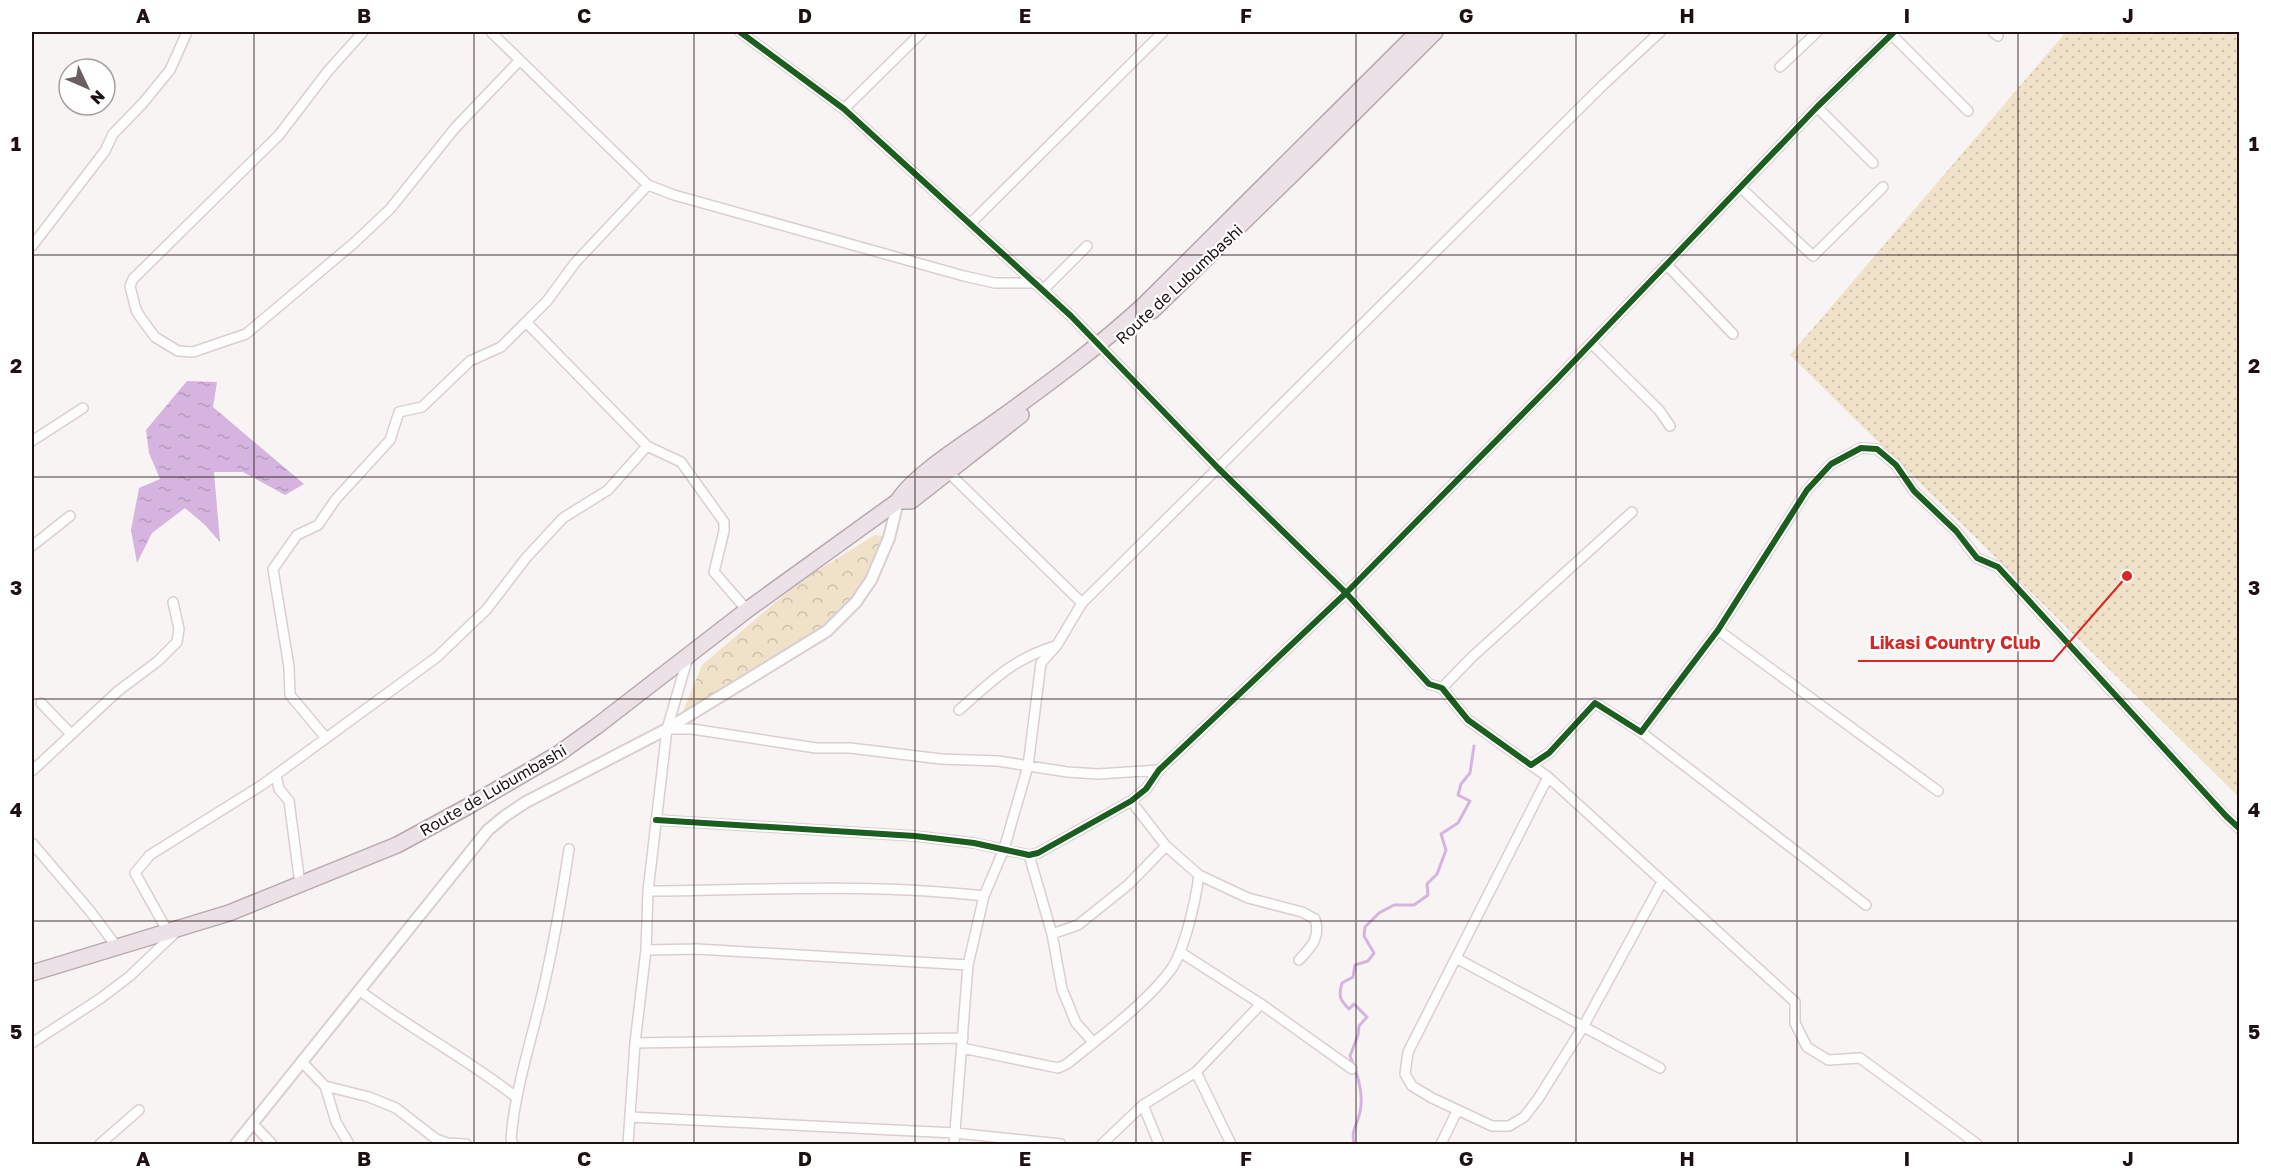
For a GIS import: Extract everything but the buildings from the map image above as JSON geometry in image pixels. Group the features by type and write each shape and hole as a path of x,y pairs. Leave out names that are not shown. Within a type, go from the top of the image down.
{"highway":[{"name":"Route de Lubumbashi","path":"32,973 229,913 340,870 397,845 517,778 582,737 747,610 898,501 905,489 914,482 1103,349 1143,306 1418,32"},
{"name":"Route de Lubumbashi","path":"898,501 911,501 1103,349 1209,256 1435,32"}],"street":[{"path":"32,246 105,151 113,134 170,70 187,32"},
{"path":"363,32 328,71 279,135 133,279 130,286 136,310 155,337 167,345 178,351 193,352 246,334 267,318 362,237 390,209 455,128 520,60"},
{"path":"491,32 648,185 674,195 913,263 996,283 1040,286 1087,246"},
{"path":"740,32 844,109 1040,286 1218,468 1346,593 1429,684 1442,688 1468,720 1548,777 1796,1002 1795,1023 1807,1047 1828,1060 1860,1058 1977,1144"},
{"path":"844,109 922,32"},
{"path":"970,224 1163,32"},
{"path":"954,1144 968,965 984,896 1004,849 1029,766 1041,663 1056,645 1082,603 1603,85 1660,32"},
{"path":"1780,67 1816,32"},
{"path":"656,820 915,836 974,843 1029,855 1038,852 1131,801 1146,789 1160,770 1346,593 1591,343 1817,106 1892,33 1968,111"},
{"path":"1817,106 1873,163"},
{"path":"326,738 290,695 289,667 273,568 297,535 318,525 336,499 390,440 399,412 422,407 470,361 501,347 547,301 575,263 648,185"},
{"path":"1740,188 1813,256 1883,187"},
{"path":"1666,264 1733,334"},
{"path":"526,322 647,446 681,462 724,522 714,572 747,610"},
{"path":"1591,343 1659,410 1670,426"},
{"path":"32,441 83,408"},
{"path":"32,1043 130,976 174,930 135,873 150,855 276,775 437,657 486,610 526,558 563,518 608,490 647,446"},
{"path":"1641,732 1663,706 1718,630 1807,490 1832,464 1861,448 1878,449 1896,465 1914,491 1956,531 1977,558 1998,567 2240,829"},
{"path":"948,472 1082,603"},
{"path":"236,1144 488,830 505,816 564,782 667,729 827,631 843,616 871,580 889,538 898,501"},
{"path":"1442,688 1472,657 1632,512"},
{"path":"32,546 70,516"},
{"path":"32,771 128,682 158,661 177,642 179,629 174,602"},
{"path":"1718,630 1938,791"},
{"path":"959,710 1004,670 1030,654 1056,645"},
{"path":"628,1144 635,1043 646,950 648,891 667,729 688,657"},
{"path":"40,703 71,734"},
{"path":"1531,765 1549,753 1595,703 1641,732 1866,905"},
{"path":"667,729 692,729 816,748 871,750 941,759 998,761 1098,774 1160,770"},
{"path":"276,775 279,789 289,801 300,884"},
{"path":"1548,777 1408,1052 1405,1074 1412,1086 1457,1111 1492,1126 1509,1126 1524,1117 1538,1099 1583,1027 1662,882"},
{"path":"1131,801 1166,846 1199,876 1248,897 1302,912 1315,919 1318,935 1311,948 1299,960"},
{"path":"32,843 90,911 117,947"},
{"path":"1052,934 1078,925 1128,885 1166,846"},
{"path":"513,1144 512,1120 516,1097 543,990 569,849"},
{"path":"1029,855 1052,934 1062,989 1076,1023 1093,1042"},
{"path":"962,1048 1058,1068 1067,1064 1145,998 1172,968 1180,952 1197,893 1199,876"},
{"path":"648,891 846,888 942,891 984,896"},
{"path":"646,950 697,950 968,965"},
{"path":"1180,952 1261,1004 1352,1069"},
{"path":"1456,958 1659,1068"},
{"path":"358,990 386,1011 496,1081 516,1097"},
{"path":"1102,1144 1143,1105 1196,1072 1261,1004"},
{"path":"635,1043 963,1038"},
{"path":"302,1062 325,1086 336,1122 349,1144"},
{"path":"1196,1072 1231,1144"},
{"path":"325,1086 369,1097 396,1108 435,1139 447,1143 466,1144"},
{"path":"1143,1105 1159,1144"},
{"path":"100,1144 139,1110"},
{"path":"1441,1144 1457,1111"},
{"path":"630,1117 955,1133 1061,1144"},
{"path":"253,1124 272,1144"}],"green space":[{"path":"2066,32 2239,32 2239,797 1790,355"},
{"path":"875,535 885,536 866,583 824,631 682,714 702,665 799,582"}],"water":[{"path":"187,381 217,382 213,407 304,484 285,495 243,472 214,472 220,542 185,508 152,533 137,563 131,530 139,488 160,479 149,453 146,430"}],"waterway":[{"path":"1354,1144 1354,1131 1360,1112 1361,1098 1350,1056 1359,1026 1367,1017 1354,1004 1349,1009 1344,1003 1340,995 1342,983 1353,977 1355,965 1368,961 1374,953 1364,936 1365,927 1379,913 1394,905 1414,905 1428,895 1427,884 1437,874 1446,850 1441,834 1458,823 1470,801 1458,795 1461,784 1470,773 1474,746"}],"cycle path":[{"path":"740,32 844,109 1071,316 1218,468 1346,593 1429,684 1442,688 1468,720 1531,765 1549,753 1595,703 1641,732 1718,630 1807,490 1831,464 1861,448 1877,449 1896,465 1914,491 1956,531 1977,558 1998,567 2240,829"},
{"path":"656,820 915,836 974,843 1029,855 1038,853 1131,801 1146,789 1159,770 1346,593 1556,380 1817,107 1894,32"}],"place":[{"name":"Likasi Country Club","path":"2127,576"}]}
